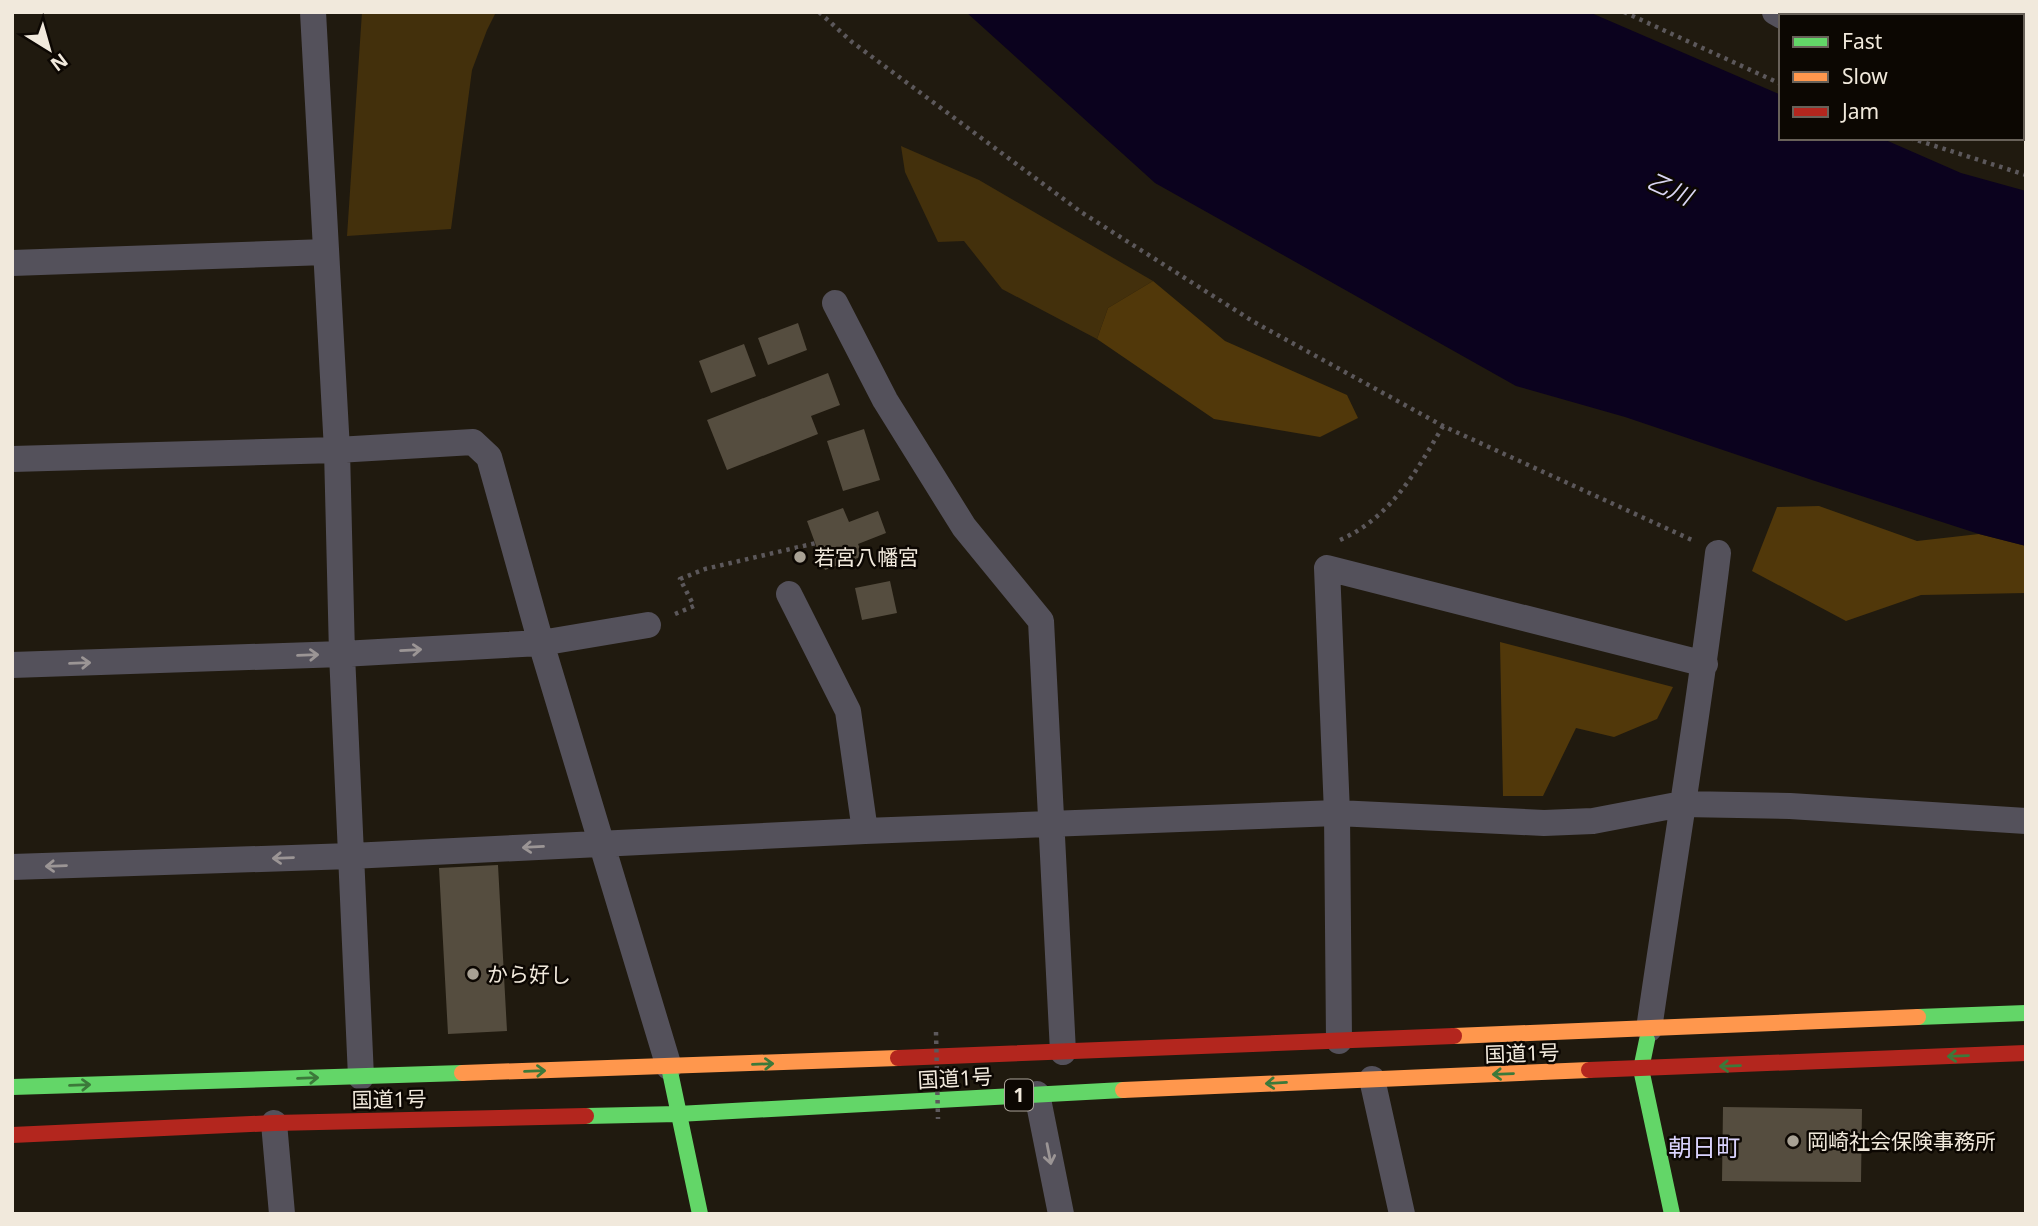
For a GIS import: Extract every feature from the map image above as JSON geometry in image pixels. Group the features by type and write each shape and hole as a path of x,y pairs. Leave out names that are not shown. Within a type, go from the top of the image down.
{"main road":[{"name":"国道1号","path":"12,1087 669,1067 2026,1013"},
{"path":"1649,1029 1641,1069 1672,1214"},
{"name":"国道1号","path":"12,1135 274,1123 678,1114 1037,1094 2026,1053"},
{"path":"669,1067 700,1214"}],"street":[{"path":"313,12 337,450 342,654 361,1077"},
{"path":"12,262 326,252"},
{"path":"835,303 885,400 964,527 1041,621 1063,1052"},
{"path":"12,459 337,450 473,442 489,457 541,643 669,1067"},
{"path":"1649,1029 1705,663 1718,552"},
{"path":"1339,1041 1337,813 1328,568 1705,663"},
{"path":"789,594 848,711 865,831"},
{"path":"12,665 342,654 541,643 648,625"},
{"path":"12,867 352,856 865,831 1337,813 1544,823 1593,821 1682,804 1790,806 2026,821"},
{"path":"1372,1079 1402,1214"},
{"path":"1037,1094 1061,1214"},
{"path":"274,1123 282,1214"}],"path":[{"path":"819,12 852,42 1081,212 1254,321 1443,426 1718,552"},
{"path":"1624,12 1779,83"},
{"path":"1914,140 2026,175"},
{"path":"1921,140 1925,145"},
{"path":"1328,543 1355,533 1399,495 1443,426"},
{"path":"694,606 680,579 705,569 816,543"},
{"path":"936,1032 938,1119"}],"shaded area":[{"path":"362,12 496,12 472,70 451,229 347,236"},
{"path":"901,146 979,180 1153,281 1108,308 1097,339 1002,289 964,241 938,242 905,172"},
{"path":"1153,281 1225,341 1347,395 1358,418 1320,437 1214,419 1097,339 1108,308"},
{"path":"1819,506 1917,541 1979,534 2026,546 2026,593 1921,595 1846,621 1752,571 1777,507"},
{"path":"1500,642 1673,687 1657,719 1614,737 1576,728 1543,796 1503,796"}],"water":[{"name":"乙川","path":"966,12 1589,12 1779,94 1779,140 1886,140 1961,173 2026,191 2026,546 1979,534 1625,417 1516,386 1155,183"}],"building":[{"path":"1899,12 1992,12 1992,14"},
{"path":"2026,12 2026,37 2024,14 2006,14"},
{"path":"798,323 807,350 768,365 758,338"},
{"path":"744,344 756,376 711,393 699,361"},
{"path":"828,373 840,405 811,416 818,434 727,470 707,420"},
{"path":"864,429 880,480 843,491 827,441"},
{"path":"843,508 849,522 878,511 886,533 858,544 863,556 825,570 807,521"},
{"path":"890,581 897,613 862,620 855,588"},
{"path":"498,865 507,1031 448,1034 439,868"},
{"path":"1723,1107 1862,1109 1861,1182 1722,1181"}],"traffic: fast":[{"path":"1918,1017 2026,1013"},
{"path":"1647,1040 1641,1069 1672,1214"},
{"path":"669,1067 700,1214"},
{"path":"12,1087 462,1073"},
{"path":"586,1116 678,1114 1123,1090"}],"traffic: slow":[{"path":"1454,1036 1918,1017"},
{"path":"462,1073 898,1058"},
{"path":"1123,1090 1589,1070"}],"traffic: jam":[{"path":"898,1058 1454,1036"},
{"path":"1589,1070 2026,1053"},
{"path":"12,1135 274,1123 586,1116"}],"place":[{"name":"若宮八幡宮","path":"800,557"},
{"name":"から好し","path":"473,974"},
{"name":"岡崎社会保険事務所","path":"1793,1141"}],"district":[{"name":"朝日町","path":"1704,1146"}]}
